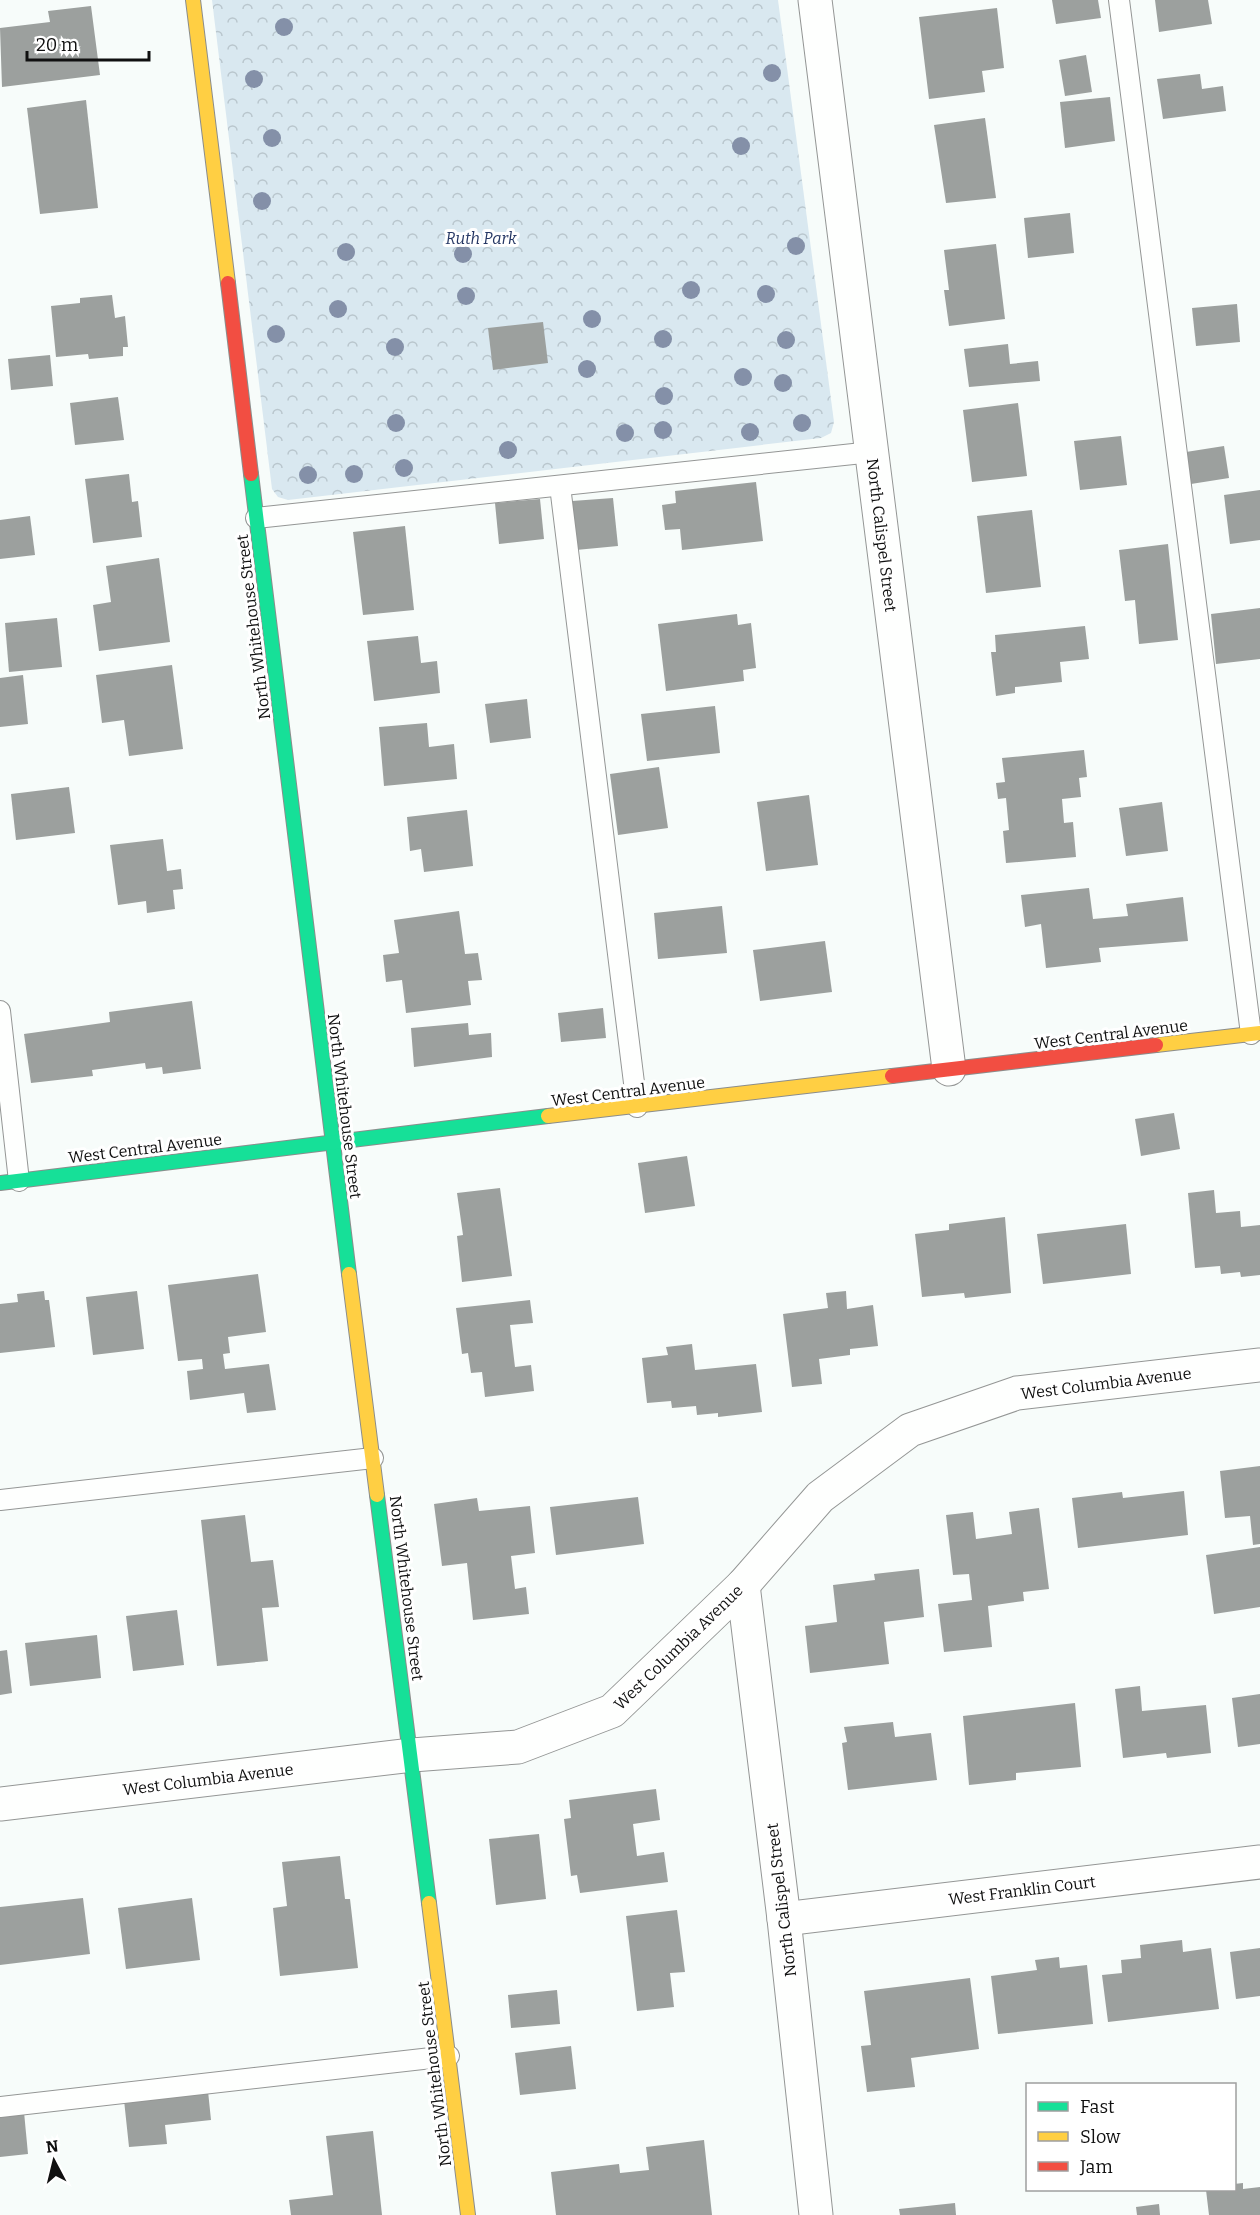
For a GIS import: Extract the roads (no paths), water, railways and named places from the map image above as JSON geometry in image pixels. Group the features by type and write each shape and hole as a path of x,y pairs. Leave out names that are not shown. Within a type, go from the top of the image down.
{"street":[{"name":"North Whitehouse Street","path":"193,0 332,1141 412,1755 468,2215"},
{"name":"North Calispel Street","path":"815,0 950,1069"},
{"name":"West Central Avenue","path":"10,1182 332,1141 1256,1034"},
{"name":"West Columbia Avenue","path":"0,1804 412,1755 518,1747 612,1712 743,1585 820,1497 910,1430 1017,1393 1260,1365"},
{"name":"North Calispel Street","path":"743,1585 784,1919 816,2215"},
{"name":"West Franklin Court","path":"784,1919 1260,1862"}],"lane":[{"path":"1119,0 1256,1034"},
{"path":"256,518 872,452"},
{"path":"560,486 637,1107"},
{"path":"0,1011 10,1182"},
{"path":"0,1500 373,1458"},
{"path":"0,2107 448,2056"}],"park label":[{"name":"Ruth Park","path":"481,238"}]}
